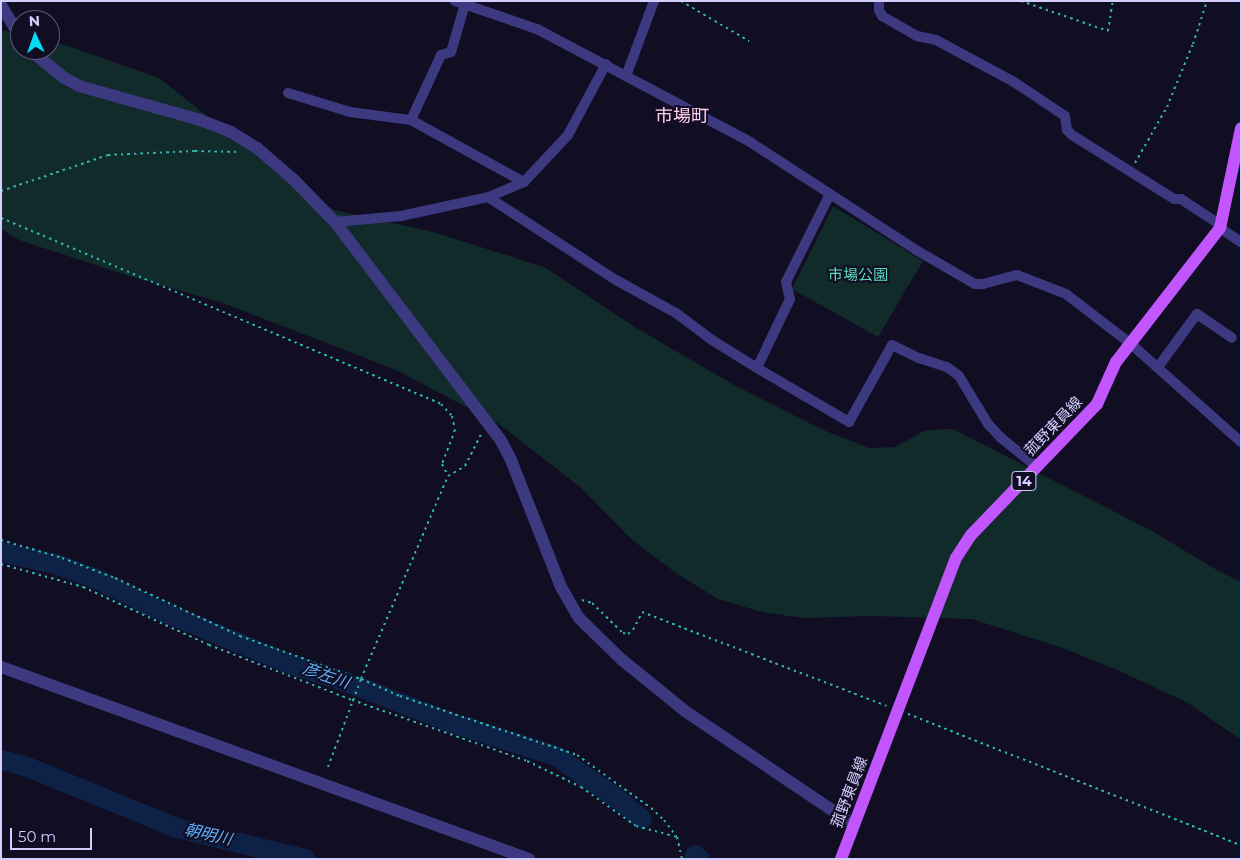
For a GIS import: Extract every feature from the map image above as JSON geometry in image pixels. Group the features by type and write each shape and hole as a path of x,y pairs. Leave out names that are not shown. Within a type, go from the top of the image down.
{"main road":[{"name":"菰野東員線","path":"841,859 956,558 971,536 1098,404 1116,362 1221,225 1241,128"}],"street":[{"path":"626,76 654,1"},
{"path":"879,1 879,10 882,16 917,36 936,40 1014,82 1065,116 1067,130 1072,136 1174,199 1181,199 1221,225 1241,242"},
{"path":"411,120 441,55 451,52 467,3 537,29 750,142 916,250 975,284 983,284 1017,275 1066,294 1131,344 1241,442"},
{"path":"1,5 10,20"},
{"path":"42,60 63,77 80,86 214,125 244,138 321,206 488,422 511,460 561,588 568,601 591,632 685,711 854,824"},
{"path":"335,222 401,216 488,197 524,182 568,135 606,64"},
{"path":"288,93 350,112 411,120 524,182"},
{"path":"757,368 790,299 786,282 830,194"},
{"path":"488,197 616,280 676,313 712,340 849,422 892,345 919,358 946,366 959,376 988,424 1000,437 1037,467"},
{"path":"1158,368 1197,314 1232,338"},
{"path":"1,667 529,859"}],"path":[{"path":"681,1 749,41"},
{"path":"1021,1 1108,31 1113,1"},
{"path":"1131,171 1167,108 1193,44 1207,1"},
{"path":"1,192 108,156 245,152 257,148"},
{"path":"1,218 442,404 452,416 455,430 442,464 448,476"},
{"path":"328,767 352,700 448,476 464,466 488,422"},
{"path":"1,540 94,570 240,636 361,679 429,707 577,755 651,808 677,837 682,859"},
{"path":"1,564 83,586 209,645 352,700 526,761 581,788 636,826 677,837"}],"green space":[{"path":"1,30 10,32 10,60 60,60 60,44 159,78 289,181 334,210 433,232 544,267 638,329 734,385 823,430 869,448 895,447 926,430 953,429 1152,531 1215,569 1241,582 1241,740 1188,703 1122,672 1063,648 972,619 871,616 803,618 762,612 718,599 676,573 631,539 580,487 499,424 394,369 220,302 132,277 19,240 1,229"},
{"name":"市場公園","path":"833,206 923,261 878,337 792,289"}],"waterway":[{"name":"彦左川","path":"1,552 58,565 97,579 152,607 287,663 346,682 452,723 556,756 618,799 642,819"},
{"name":"朝明川","path":"1,760 25,766 177,828 305,859"},
{"name":"彦左川","path":"695,855 700,859"}],"district":[{"name":"市場町","path":"682,116"}]}
